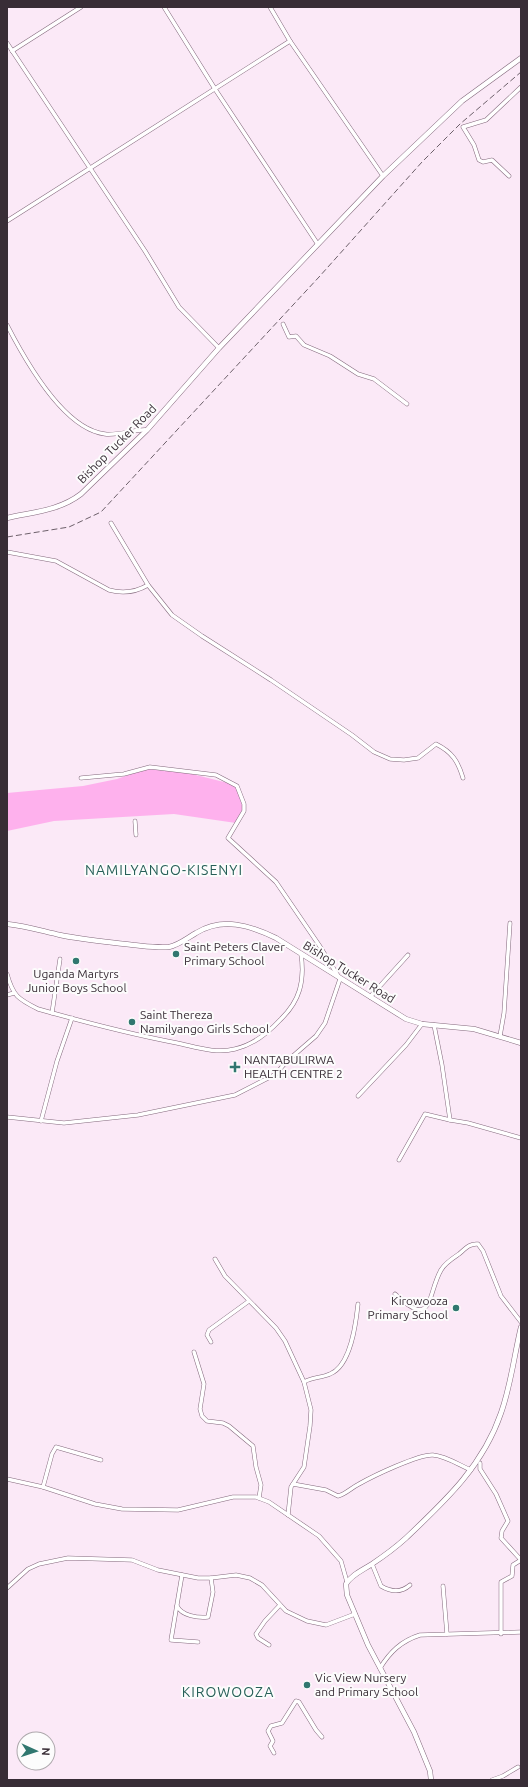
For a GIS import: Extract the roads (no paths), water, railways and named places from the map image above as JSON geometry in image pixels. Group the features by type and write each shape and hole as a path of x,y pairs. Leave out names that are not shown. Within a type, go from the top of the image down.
{"main road":[{"name":"Bishop Tucker Road","path":"7,518 55,508 74,500 147,430 219,348 317,243 383,176 462,101 521,58"},
{"name":"Bishop Tucker Road","path":"7,924 100,941 164,947 175,945 208,926 220,923 231,923 255,928 301,954 406,1019 422,1024 463,1027 521,1043"},
{"path":"431,1780 430,1770 414,1732 379,1669 355,1614 347,1595 347,1582 394,1548 442,1504 477,1463 489,1442 501,1412 512,1376 521,1327"}],"street":[{"path":"12,50 81,7"},
{"path":"164,7 215,89 317,243"},
{"path":"270,7 290,41 383,176"},
{"path":"7,221 290,41"},
{"path":"7,43 89,169 145,251 179,307 219,348"},
{"path":"509,176 492,160 483,162 479,160 474,145 463,127 486,120 521,87"},
{"path":"283,324 289,336 296,336 304,345 330,356 358,374 374,380 407,404"},
{"path":"7,325 25,358 59,406 70,417 96,432 106,434 128,433 140,429 147,430"},
{"path":"111,523 148,586 172,615 284,688 374,752 390,759 404,760 418,758 436,744 445,748 458,763 463,778"},
{"path":"7,552 56,561 109,590 117,592 140,590 148,586"},
{"path":"7,1117 64,1123 138,1115 235,1095 276,1074 286,1062 316,1036 325,1022 340,979 320,945 276,882 228,838 244,811 239,789 236,784 216,775 150,767 124,774 81,778"},
{"path":"135,821 136,835"},
{"path":"500,1036 504,1013 510,923"},
{"path":"7,974 14,993 25,1002 52,1013 142,1036 204,1049 221,1051 241,1048 269,1031 286,1014 297,999 300,989 302,972 301,954"},
{"path":"370,997 408,954"},
{"path":"52,1013 60,959"},
{"path":"8,995 14,993"},
{"path":"41,1121 57,1061 72,1018"},
{"path":"358,1096 406,1045 422,1024"},
{"path":"434,1025 442,1065 450,1120"},
{"path":"399,1160 424,1114 468,1123 521,1138"},
{"path":"395,1294 411,1308 421,1309 425,1307 432,1297 439,1274 443,1267 468,1247 478,1244 483,1250 501,1296 521,1322"},
{"path":"215,1259 225,1276 270,1321 285,1341 304,1382 311,1410 310,1426 304,1467 293,1484 288,1515"},
{"path":"211,1342 207,1335 209,1330 250,1301"},
{"path":"304,1382 310,1378 332,1374 337,1370 352,1344 358,1304"},
{"path":"194,1352 204,1384 200,1413 204,1419 229,1426 251,1443 255,1451 256,1467 261,1485 259,1498"},
{"path":"43,1487 52,1454 56,1447 101,1460"},
{"path":"293,1484 326,1490 338,1496 389,1470 416,1458 430,1455 438,1456 471,1470"},
{"path":"480,1463 480,1469 493,1487 507,1518 508,1523 502,1531 501,1538 521,1560 513,1565 512,1576 501,1582 501,1634"},
{"path":"7,1478 43,1487 95,1504 122,1509 178,1510 233,1497 252,1496 259,1498 319,1536 341,1561 347,1582"},
{"path":"7,1588 34,1566 68,1558 132,1560 158,1570 182,1575 212,1578 236,1575 250,1578 262,1585 280,1605 297,1618 326,1625 355,1614"},
{"path":"372,1564 380,1586 392,1591 399,1590 410,1585"},
{"path":"182,1575 172,1641 198,1642"},
{"path":"177,1606 179,1611 184,1613 208,1617 213,1592 212,1578"},
{"path":"443,1586 447,1634"},
{"path":"269,1645 258,1638 256,1634 265,1621 280,1605"},
{"path":"379,1669 394,1649 407,1640 420,1635 501,1634 521,1632"},
{"path":"274,1754 270,1748 273,1741 268,1732 269,1728 273,1725 282,1723 296,1701 299,1702 322,1737"},
{"path":"492,1780 518,1767"}],"railway":[{"path":"7,537 69,527 101,512 319,277 422,162 460,124 521,72"}],"place":[{"name":"Saint Peters Claver Primary School","path":"176,954"},
{"name":"Uganda Martyrs Junior Boys School","path":"76,961"},
{"name":"Saint Thereza Namilyango Girls School","path":"132,1022"},
{"name":"NANTABULIRWA HEALTH CENTRE 2","path":"235,1067"},
{"name":"Kirowooza Primary School","path":"456,1308"},
{"name":"Vic View Nursery and Primary School","path":"307,1685"}],"district":[{"name":"NAMILYANGO-KISENYI","path":"164,870"},
{"name":"KIROWOOZA","path":"228,1692"}]}
